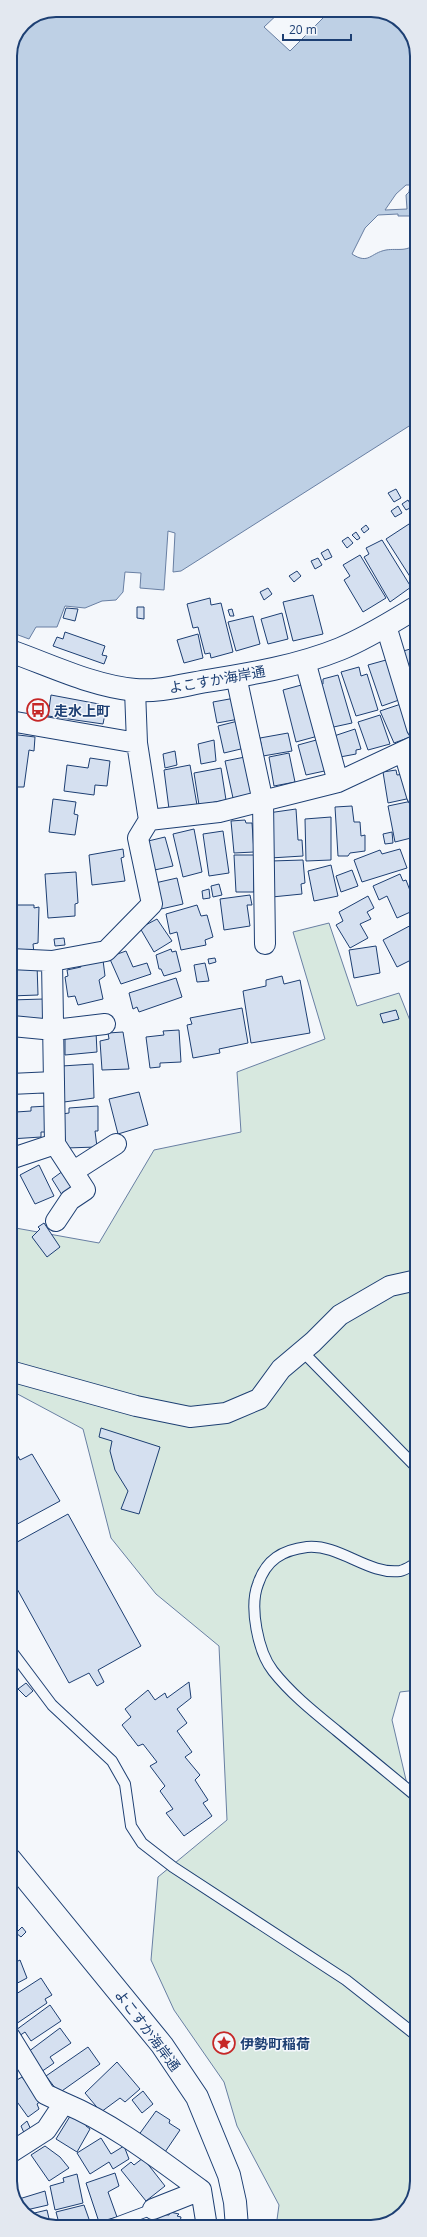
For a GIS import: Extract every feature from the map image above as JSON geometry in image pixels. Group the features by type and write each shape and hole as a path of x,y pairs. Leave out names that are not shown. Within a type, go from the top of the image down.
{"highway":[{"name":"よこすか海岸通","path":"17,654 104,684 135,690 159,689 236,676 305,661 340,649 386,626 410,611"},
{"name":"よこすか海岸通","path":"17,1868 157,2039 197,2097 229,2175 236,2202 237,2220"}],"street":[{"path":"386,626 410,705"},
{"path":"305,661 338,782"},
{"path":"236,676 263,802 265,944"},
{"path":"17,959 52,961 106,951 152,904 138,838 149,820 137,743 135,690"},
{"path":"17,722 137,743"},
{"path":"149,820 219,812 338,782 410,749"},
{"path":"52,961 55,1144 85,1190 70,1200 56,1221"},
{"path":"17,1026 54,1030 106,1024"},
{"path":"17,1084 54,1082"},
{"path":"17,1157 55,1144"},
{"path":"74,1171 116,1144"},
{"path":"17,1373 136,1406 190,1417 226,1413 259,1399 281,1369 340,1315 390,1286 410,1282"},
{"path":"17,2048 45,2094 83,2111 131,2140 201,2190 206,2220"},
{"path":"17,2149 46,2130 64,2103"},
{"path":"153,2209 201,2190"}],"lane":[{"path":"302,1350 410,1461"},
{"path":"410,1566 401,1571 378,1569 328,1549 308,1547 277,1555 262,1572 255,1591 254,1618 261,1645 272,1670 310,1709 410,1791"},
{"path":"17,1658 52,1705 112,1760 125,1784 131,1826 142,1843 173,1867 346,1980 410,2030"},
{"path":"124,2220 153,2209"}],"shaded area":[{"path":"329,923 357,1006 399,993 410,1020 410,1691 400,1692 392,1720 410,1797 410,2181 407,2196 400,2207 388,2216 376,2220 277,2220 279,2205 237,2126 224,2082 174,2010 151,1960 158,1877 227,1820 219,1646 156,1594 111,1538 83,1429 17,1394 17,1228 99,1243 154,1150 241,1132 237,1072 325,1039 293,932"}],"water":[{"path":"56,17 275,17 264,27 290,51 324,17 373,17 388,21 402,32 410,51 410,185 410,208 410,216 398,216 398,214 378,215 365,228 352,254 358,257 366,258 381,251 407,249 410,247 410,425 181,571 173,572 175,533 168,531 164,590 140,588 141,573 125,572 123,592 116,600 102,601 85,608 65,606 57,627 36,627 29,639 17,635 17,56 20,41 24,34 34,24 41,20","holes":["406,185 410,185 409,192 406,195 407,209 385,210 396,194"]}],"building":[{"path":"396,489 401,498 394,502 388,493"},
{"path":"408,500 410,508 406,510 402,504"},
{"path":"398,506 402,513 395,517 391,511"},
{"path":"409,524 410,577 386,539"},
{"path":"366,525 369,529 364,533 361,529"},
{"path":"356,532 360,538 357,540 352,535"},
{"path":"348,537 353,543 347,548 342,541"},
{"path":"382,540 410,588 390,602 364,557 369,554 366,548"},
{"path":"328,549 332,557 325,560 321,553"},
{"path":"360,555 386,598 363,612 344,580 350,576 343,565"},
{"path":"318,558 322,565 315,569 311,561"},
{"path":"297,571 301,576 294,582 289,576"},
{"path":"268,588 272,594 264,600 260,592"},
{"path":"313,595 323,634 293,641 283,602"},
{"path":"210,598 211,605 221,603 233,652 211,658 210,653 205,654 198,627 193,628 187,604"},
{"path":"137,607 144,607 144,619 137,618"},
{"path":"66,608 78,609 75,621 63,618"},
{"path":"232,609 234,616 230,616 228,610"},
{"path":"282,613 288,639 268,644 261,619"},
{"path":"253,616 260,644 236,651 228,622"},
{"path":"65,632 105,646 102,655 107,656 104,664 53,646 57,637 63,639"},
{"path":"198,634 203,658 184,663 177,640"},
{"path":"410,649 410,682 400,652"},
{"path":"386,660 399,700 382,706 368,665"},
{"path":"359,667 361,676 367,674 378,710 356,716 341,672"},
{"path":"338,675 352,723 329,728 318,684 323,684 323,679"},
{"path":"305,684 318,736 296,742 283,690"},
{"path":"51,695 99,704 105,714 103,724 48,716"},
{"path":"235,698 239,719 217,723 213,702"},
{"path":"401,704 410,728 410,737 394,743 380,711"},
{"path":"380,715 390,744 368,750 358,722"},
{"path":"238,721 245,748 224,753 218,726"},
{"path":"355,729 361,749 356,750 356,754 340,757 334,736"},
{"path":"288,733 292,751 263,756 260,738"},
{"path":"17,735 35,737 34,751 29,750 24,787 17,787"},
{"path":"320,739 329,770 306,775 298,745"},
{"path":"214,740 216,761 201,764 198,744"},
{"path":"175,751 177,765 165,768 163,754"},
{"path":"289,753 295,782 274,786 269,757"},
{"path":"250,756 256,793 233,798 225,761"},
{"path":"90,758 110,761 107,786 95,785 94,795 64,791 67,765 88,768"},
{"path":"190,765 197,805 169,809 164,770"},
{"path":"221,768 226,800 199,805 194,773"},
{"path":"396,770 397,775 405,774 410,798 388,803 383,772"},
{"path":"53,799 76,802 74,814 78,815 75,835 49,832"},
{"path":"410,801 410,838 395,842 388,806"},
{"path":"352,806 354,822 360,822 361,836 365,835 365,851 350,853 348,856 338,856 335,807"},
{"path":"296,809 298,840 302,840 303,856 270,858 268,813"},
{"path":"331,817 331,860 306,861 305,819"},
{"path":"245,820 246,823 252,823 254,852 234,853 231,821"},
{"path":"194,829 202,872 183,877 173,834"},
{"path":"223,831 229,873 209,876 203,834"},
{"path":"392,832 393,843 385,844 383,834"},
{"path":"165,837 173,866 150,871 144,842"},
{"path":"123,849 124,857 121,858 125,881 92,885 89,855"},
{"path":"400,849 407,868 362,882 354,860 380,850 382,854"},
{"path":"234,855 254,855 254,892 236,892"},
{"path":"303,860 305,883 301,884 302,894 272,897 271,861"},
{"path":"331,865 338,896 314,901 308,871"},
{"path":"352,870 358,886 341,892 336,876"},
{"path":"76,872 78,903 75,904 75,916 48,918 45,874"},
{"path":"400,874 403,881 406,880 410,891 410,912 397,918 387,896 379,900 373,886"},
{"path":"177,878 183,904 161,909 155,883"},
{"path":"219,884 222,895 213,897 211,886"},
{"path":"209,889 210,898 203,899 202,891"},
{"path":"250,895 252,905 247,905 250,926 224,930 220,899"},
{"path":"368,896 374,908 367,912 371,919 360,924 368,938 350,948 336,925 343,921 339,912"},
{"path":"17,905 34,905 34,908 39,907 38,943 33,944 34,953 17,953"},
{"path":"197,905 201,916 207,915 213,937 205,940 206,945 181,950 177,932 170,934 166,914"},
{"path":"157,919 172,941 154,952 140,928"},
{"path":"410,926 410,960 397,967 383,940"},
{"path":"64,938 65,945 55,946 54,939"},
{"path":"376,946 380,973 354,978 349,950"},
{"path":"171,949 172,952 176,951 181,971 164,976 161,969 159,969 156,955"},
{"path":"126,951 133,967 147,963 151,974 121,984 109,957"},
{"path":"215,958 216,962 209,964 208,959"},
{"path":"103,960 105,976 99,980 103,999 78,1005 75,996 68,997 65,977 68,976 67,970 81,967 80,964"},
{"path":"205,963 209,981 197,982 194,965"},
{"path":"17,964 37,964 38,995 17,996"},
{"path":"282,976 284,984 300,980 310,1033 251,1043 243,991 266,986 266,980"},
{"path":"176,978 182,997 139,1012 137,1007 133,1009 129,993"},
{"path":"44,999 45,1020 17,1020 17,1000"},
{"path":"242,1008 248,1043 219,1049 220,1053 193,1058 187,1025 192,1024 190,1018"},
{"path":"396,1010 399,1019 383,1023 380,1014"},
{"path":"179,1030 181,1062 160,1063 160,1067 150,1068 146,1037 164,1035 163,1031"},
{"path":"96,1032 97,1052 65,1055 65,1036"},
{"path":"123,1032 129,1069 102,1070 100,1041 109,1039 108,1033"},
{"path":"93,1064 94,1098 64,1102 62,1066"},
{"path":"139,1092 148,1125 118,1134 109,1099"},
{"path":"48,1106 50,1132 41,1132 41,1137 17,1139 17,1112 31,1111 31,1107"},
{"path":"98,1106 98,1131 95,1131 97,1147 66,1148 62,1114 69,1113 69,1108"},
{"path":"39,1165 54,1196 35,1204 20,1175"},
{"path":"67,1168 77,1186 62,1195 52,1179"},
{"path":"44,1223 60,1247 47,1257 32,1237 40,1229 38,1227"},
{"path":"101,1428 160,1447 139,1514 121,1509 128,1491 115,1470 110,1451 112,1441 99,1437"},
{"path":"32,1454 60,1501 17,1524 17,1455 20,1460"},
{"path":"68,1514 141,1646 98,1670 104,1682 97,1686 89,1673 69,1683 17,1589 17,1542"},
{"path":"189,1682 191,1698 177,1709 187,1723 177,1731 192,1752 185,1757 200,1775 195,1780 208,1800 203,1803 212,1816 184,1836 166,1813 173,1809 160,1791 165,1786 150,1766 157,1762 143,1744 138,1746 122,1725 131,1717 125,1709 148,1690 155,1700 165,1693 167,1698"},
{"path":"26,1683 33,1691 26,1697 18,1689"},
{"path":"22,1927 26,1932 21,1937 17,1932"},
{"path":"20,1960 27,1978 17,1983 17,1962"},
{"path":"41,1978 52,1995 45,1999 47,2003 17,2023 17,1993"},
{"path":"50,2005 61,2021 31,2041 25,2032 19,2036 17,2029"},
{"path":"60,2028 71,2043 50,2057 54,2063 41,2072 28,2052"},
{"path":"88,2047 100,2064 59,2093 46,2076"},
{"path":"117,2062 140,2089 125,2102 120,2098 101,2112 85,2093"},
{"path":"22,2077 41,2101 37,2104 39,2109 28,2117 17,2102 17,2080"},
{"path":"143,2091 153,2104 142,2113 132,2100"},
{"path":"156,2111 170,2120 169,2123 180,2130 163,2155 138,2136"},
{"path":"72,2113 87,2123 86,2126 90,2129 77,2152 56,2139"},
{"path":"27,2121 32,2132 25,2135 21,2126"},
{"path":"101,2138 111,2154 124,2146 129,2159 113,2169 109,2162 90,2174 77,2153"},
{"path":"45,2146 60,2157 69,2168 49,2181 31,2155"},
{"path":"143,2158 165,2186 146,2201 121,2170 131,2162 134,2165"},
{"path":"115,2173 119,2186 108,2192 117,2217 106,2220 98,2220 86,2183"},
{"path":"77,2174 83,2203 55,2210 50,2186 64,2182 63,2178"},
{"path":"45,2191 48,2205 30,2209 25,2205 21,2198"},
{"path":"84,2205 89,2220 58,2220 56,2212"},
{"path":"47,2210 49,2219 41,2217 34,2213"},
{"path":"170,2212 179,2214 177,2216 181,2217 180,2220 154,2220 155,2214 169,2215"}],"place":[{"name":"走水上町","path":"38,710"},
{"name":"伊勢町稲荷","path":"224,2043"}]}
